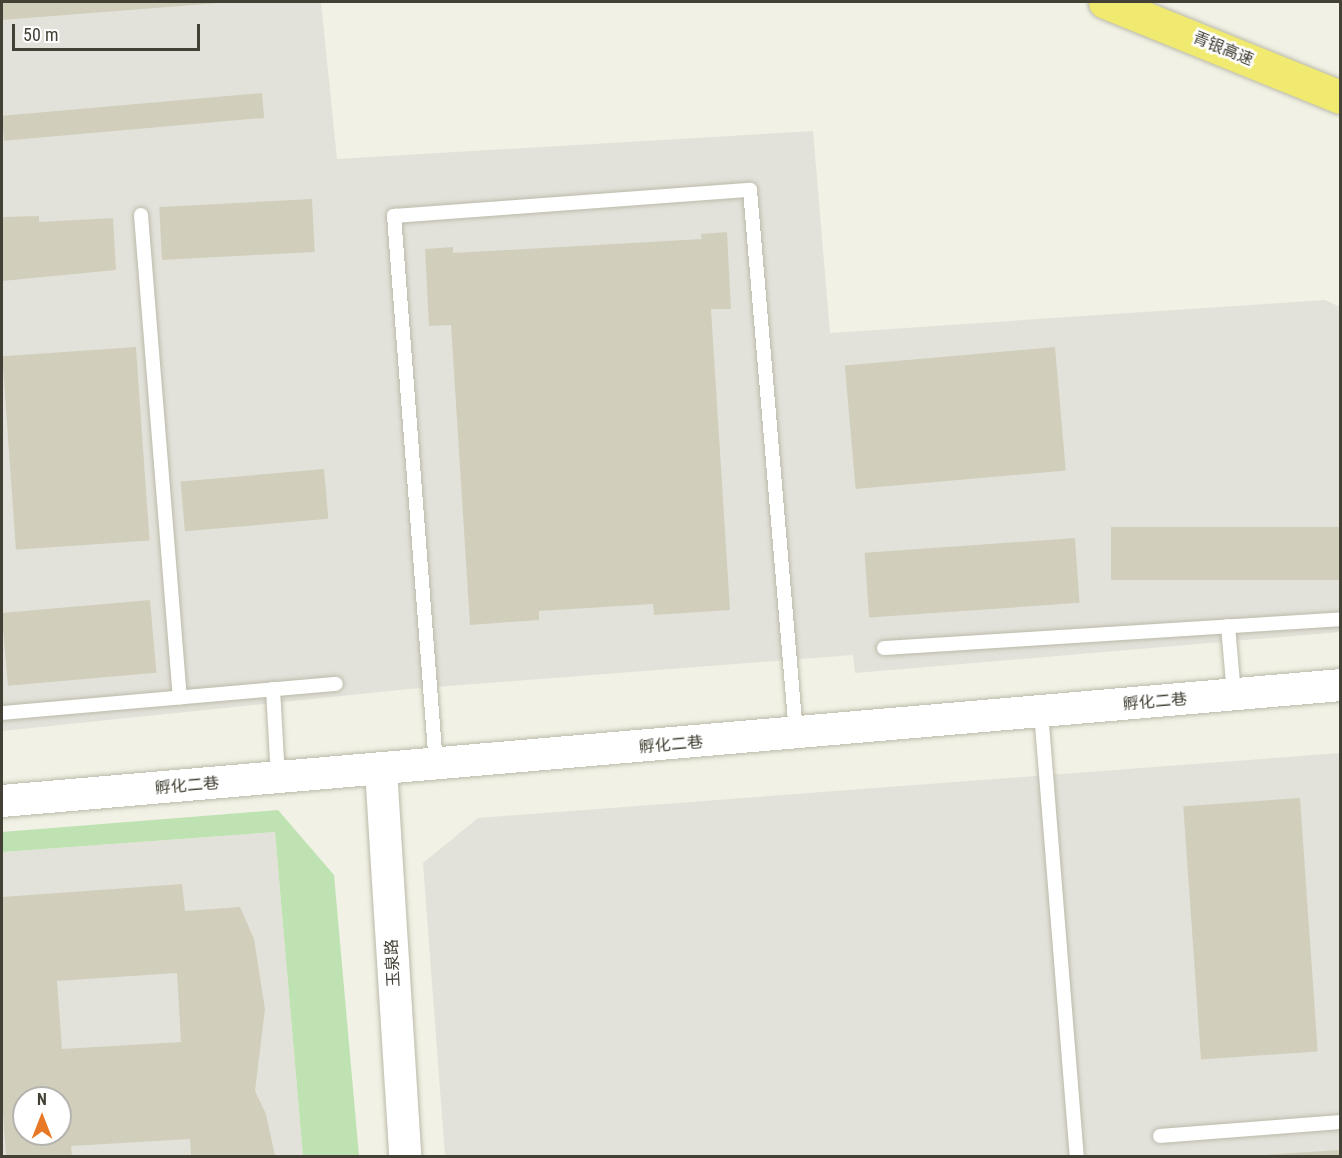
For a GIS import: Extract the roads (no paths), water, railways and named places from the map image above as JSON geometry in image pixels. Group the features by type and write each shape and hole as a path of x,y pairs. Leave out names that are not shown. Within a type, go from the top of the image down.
{"highway":[{"name":"青银高速","path":"1105,2 1341,97"}],"street":[{"name":"孵化二巷","path":"2,801 1341,686"},
{"name":"玉泉路","path":"381,770 405,1156"}],"lane":[{"path":"436,765 394,216 750,190 796,734"},
{"path":"141,215 180,697"},
{"path":"884,648 1341,619"},
{"path":"1228,626 1234,695"},
{"path":"2,713 336,684"},
{"path":"273,689 278,779"},
{"path":"1041,712 1077,1156"},
{"path":"1160,1136 1341,1122"}]}
